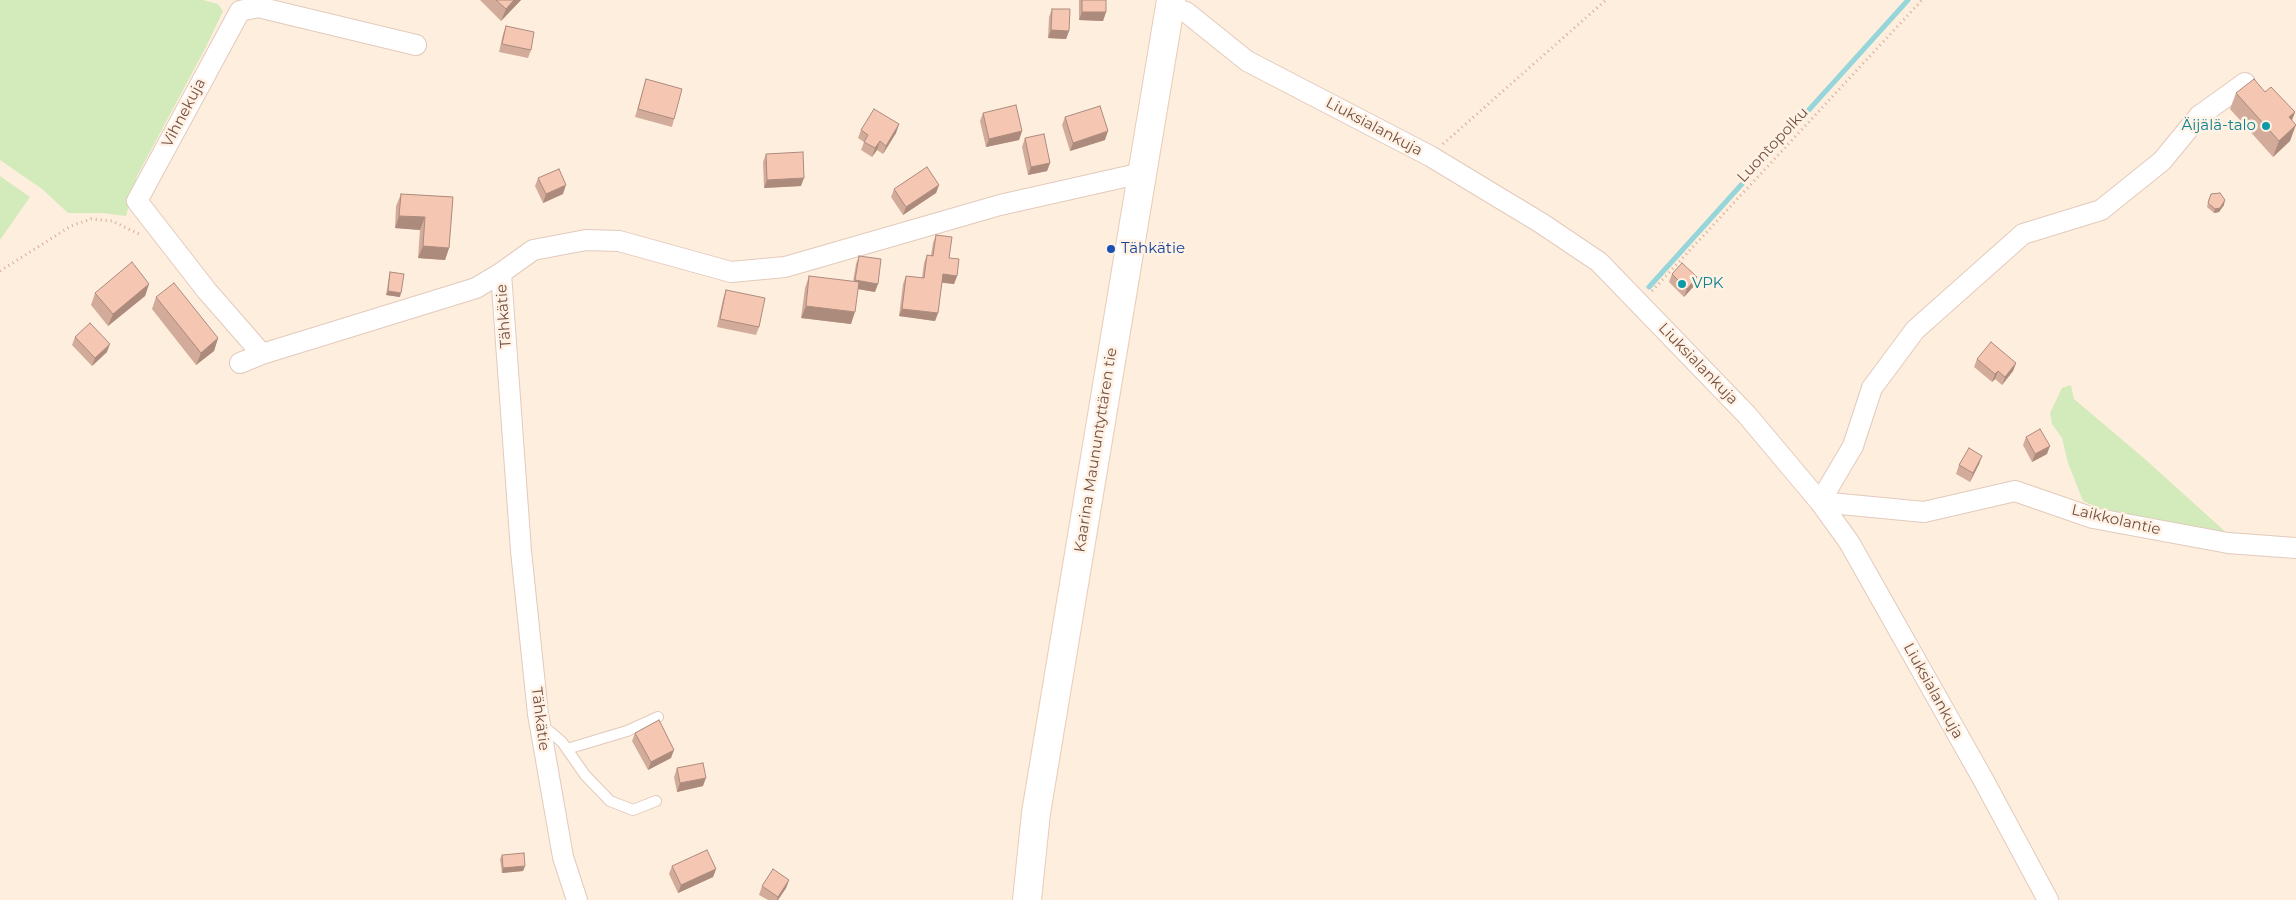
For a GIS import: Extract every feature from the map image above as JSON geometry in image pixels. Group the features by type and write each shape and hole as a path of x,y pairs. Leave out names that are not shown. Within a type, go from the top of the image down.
{"main road":[{"name":"Kaarina Maununtyttären tie","path":"1027,900 1036,813 1170,3"}],"street":[{"name":"Liuksialankuja","path":"1170,3 1186,12 1247,61 1430,156 1542,222 1599,262 1747,415 1820,502 1849,542 1984,781 2048,900"},
{"name":"Vihnekuja","path":"262,354 208,291 137,201 240,11 258,7 416,45"},
{"path":"1820,502 1853,446 1872,388 1915,330 2023,234 2101,210 2162,161 2199,116 2245,83"},
{"name":"Tähkätie","path":"577,900 563,857 539,721 521,551 501,273 533,250 586,240 619,241 731,272 785,267 1000,205 1142,173"},
{"path":"240,363 262,354 476,288 501,273"},
{"name":"Laikkolantie","path":"1820,502 1924,512 2015,491 2093,518 2228,543 2296,548"}],"lane":[{"path":"566,750 628,731 658,717"},
{"path":"539,721 566,750 585,775 610,800 633,810 656,801"}],"path":[{"path":"1430,156 1606,0"},
{"name":"Luontopolku","path":"1640,304 1922,0"},
{"path":"0,271 71,226 91,219 112,221 144,237"}],"green space":[{"path":"0,0 203,0 218,4 223,11 206,47 137,176 126,216 102,213 68,213 42,189 0,160"},
{"path":"0,176 30,197 0,240"},
{"path":"2071,385 2074,399 2146,460 2230,536 2103,510 2083,501 2068,463 2062,438 2052,424 2050,413 2062,388"}],"building":[{"path":"496,0 514,0 506,9"},
{"path":"1082,0 1106,0 1106,12 1082,12"},
{"path":"1052,9 1070,9 1069,31 1051,30"},
{"path":"506,26 534,32 531,50 502,44"},
{"path":"646,79 682,89 674,119 638,109"},
{"path":"2254,79 2265,92 2271,87 2295,112 2289,117 2296,125 2279,141 2236,93"},
{"path":"1016,105 1022,131 989,139 983,113"},
{"path":"1100,106 1108,131 1073,143 1065,117"},
{"path":"874,109 899,124 886,146 880,141 875,148 864,142 868,135 861,130"},
{"path":"1044,134 1050,163 1031,167 1025,138"},
{"path":"803,152 804,178 767,180 766,154"},
{"path":"927,167 939,185 906,207 894,189"},
{"path":"559,169 566,185 546,194 538,178"},
{"path":"2220,193 2225,200 2220,208 2215,209 2208,203 2211,194"},
{"path":"401,194 453,197 449,248 423,246 425,217 399,216"},
{"path":"936,235 952,237 949,258 959,259 957,276 943,274 938,313 902,309 906,276 924,278 927,255 933,256"},
{"path":"859,256 881,259 878,284 855,280"},
{"path":"132,262 149,284 113,314 95,293"},
{"path":"1682,263 1697,277 1687,289 1672,274"},
{"path":"390,272 404,274 401,293 388,291"},
{"path":"809,276 859,282 855,312 806,306"},
{"path":"174,283 218,338 201,353 156,297"},
{"path":"726,290 765,298 759,327 720,319"},
{"path":"90,323 110,344 95,358 75,337"},
{"path":"1991,342 2016,363 2005,377 1998,371 1995,374 1977,359"},
{"path":"2040,429 2050,446 2035,454 2026,437"},
{"path":"1969,448 1982,456 1973,473 1959,465"},
{"path":"659,720 674,750 651,762 635,733"},
{"path":"703,763 706,778 680,783 677,768"},
{"path":"707,850 716,869 681,885 672,866"},
{"path":"524,853 525,866 503,868 502,855"},
{"path":"773,869 789,880 778,897 762,886"}],"waterway":[{"path":"1649,287 1908,0"}],"place":[{"name":"Äijälä-talo","path":"2266,126"},
{"name":"Tähkätie","path":"1111,249"},
{"name":"VPK","path":"1682,284"}]}
